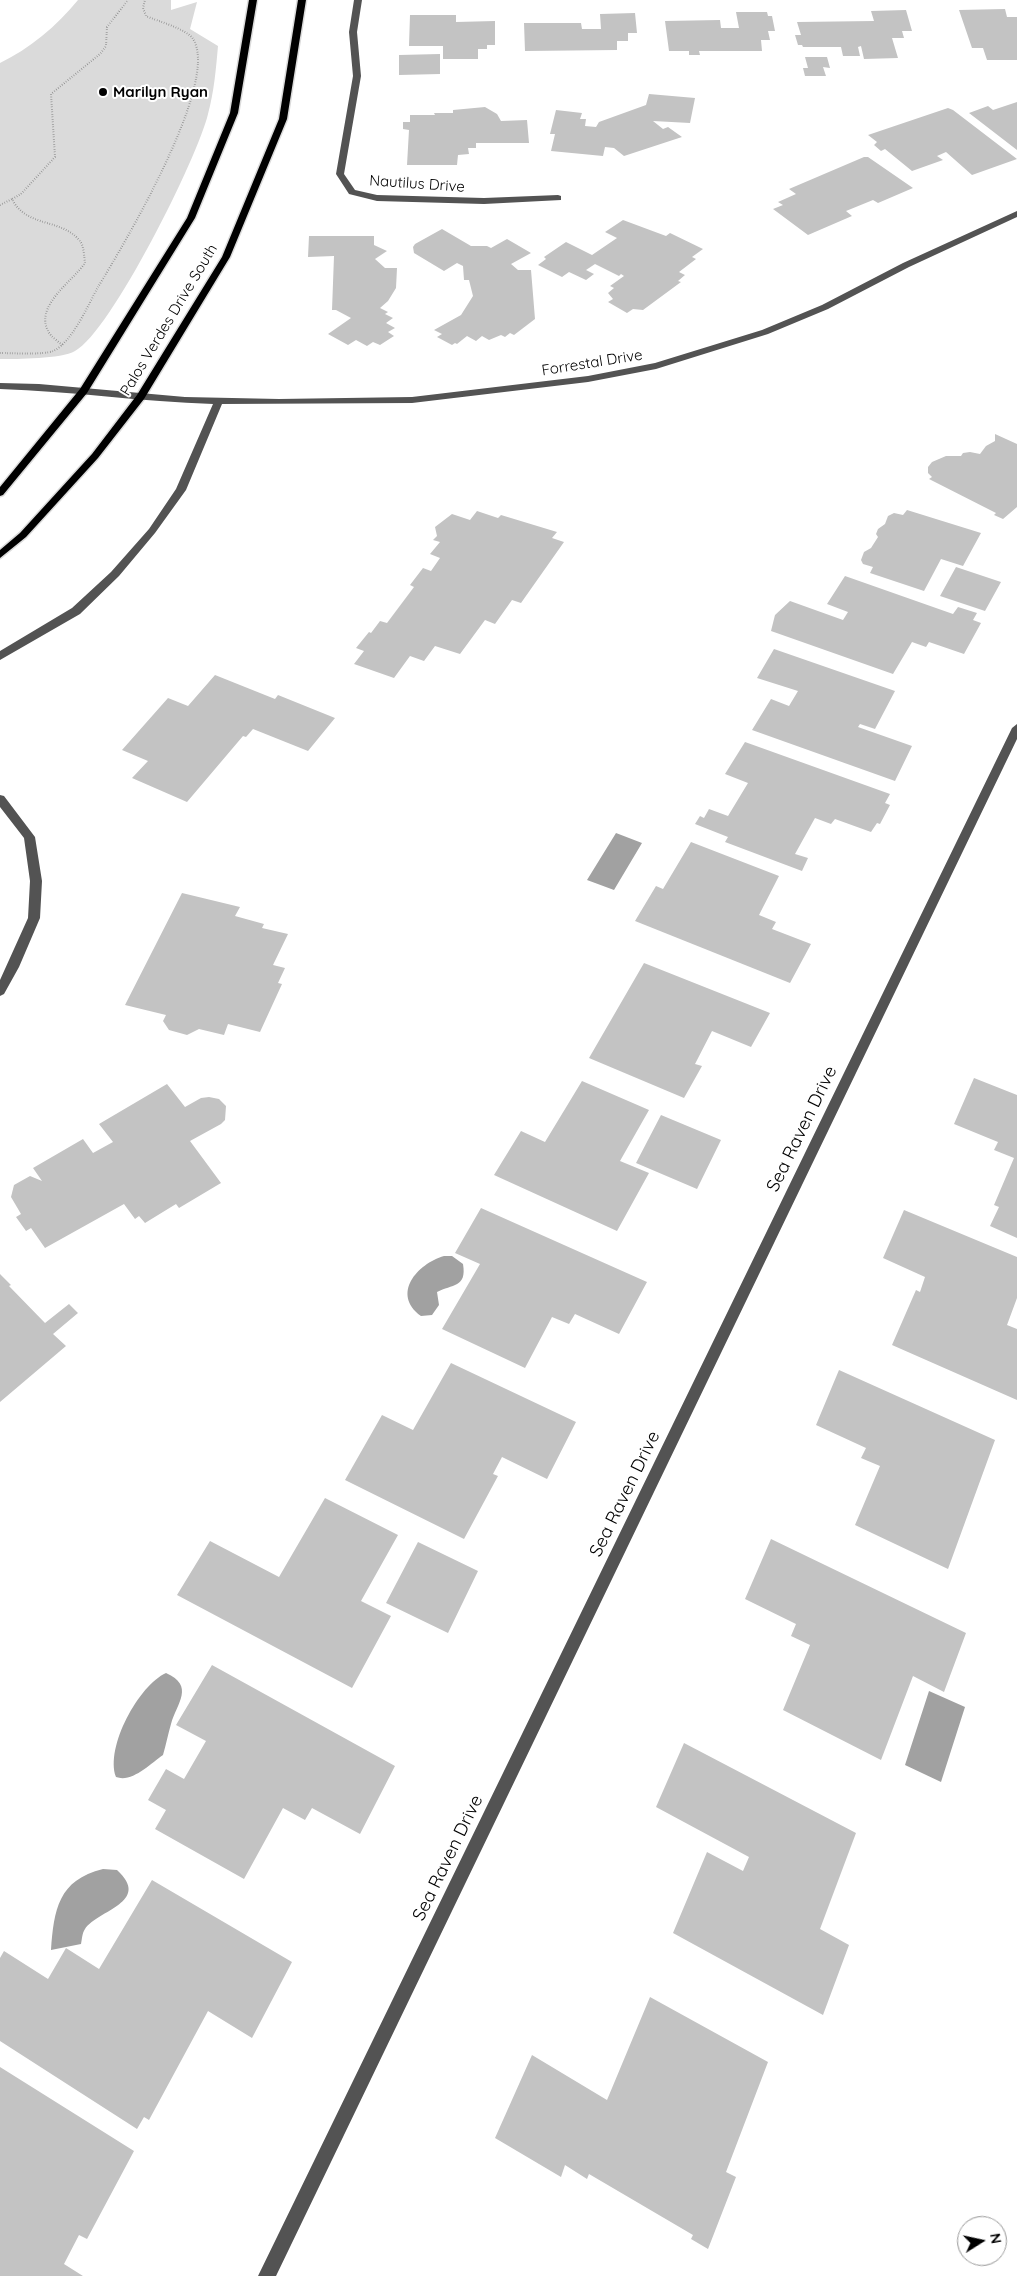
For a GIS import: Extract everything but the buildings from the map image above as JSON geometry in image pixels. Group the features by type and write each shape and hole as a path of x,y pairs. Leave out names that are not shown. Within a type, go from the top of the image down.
{"main road":[{"name":"Palos Verdes Drive South","path":"0,493 84,391 191,218 234,113 253,0"},
{"name":"Palos Verdes Drive South","path":"0,555 23,535 95,456 141,397 226,257 283,119 302,0"}],"street":[{"name":"Nautilus Drive","path":"358,0 353,32 357,76 340,174 352,192 386,198 484,201 558,198"},
{"name":"Forrestal Drive","path":"0,386 84,391 141,397 279,402 412,400 588,379 656,366 765,332 825,307 906,266 1017,214"},
{"path":"0,656 76,611 128,560 152,531 181,490 219,400"},
{"name":"Sea Raven Drive","path":"267,2276 1017,728"},
{"path":"0,799 29,837 36,881 34,918 13,967 0,991"}],"path":[{"path":"0,206 21,194 55,157 51,94 100,54 106,46 107,27 128,0"},
{"path":"0,353 52,352 72,334 79,318 119,253 154,190 173,151 192,92 199,57 193,38 181,30 146,16 143,8 145,0"},
{"path":"12,199 19,211 27,217 70,232 81,242 85,263 71,283 50,301 44,314 48,332 62,345"}],"shaded area":[{"path":"78,0 171,0 171,10 197,2 190,29 218,46 215,80 210,106 201,136 188,166 151,242 110,312 91,337 75,351 60,356 0,359 0,63 42,36"},
{"path":"616,833 642,843 614,890 587,880"},
{"path":"444,1256 452,1256 463,1264 463,1277 457,1284 437,1292 439,1305 432,1315 421,1316 412,1307 408,1298 408,1289 411,1281 425,1266"},
{"path":"166,1673 175,1678 180,1684 182,1696 171,1724 163,1755 134,1775 122,1778 116,1777 114,1764 115,1750 127,1718 145,1690"},
{"path":"929,1691 965,1707 941,1782 905,1765"},
{"path":"103,1869 117,1870 126,1881 129,1890 126,1898 85,1929 81,1944 51,1950 54,1922 61,1899 76,1881 88,1874"}],"place":[{"name":"Marilyn Ryan","path":"103,92"}]}
